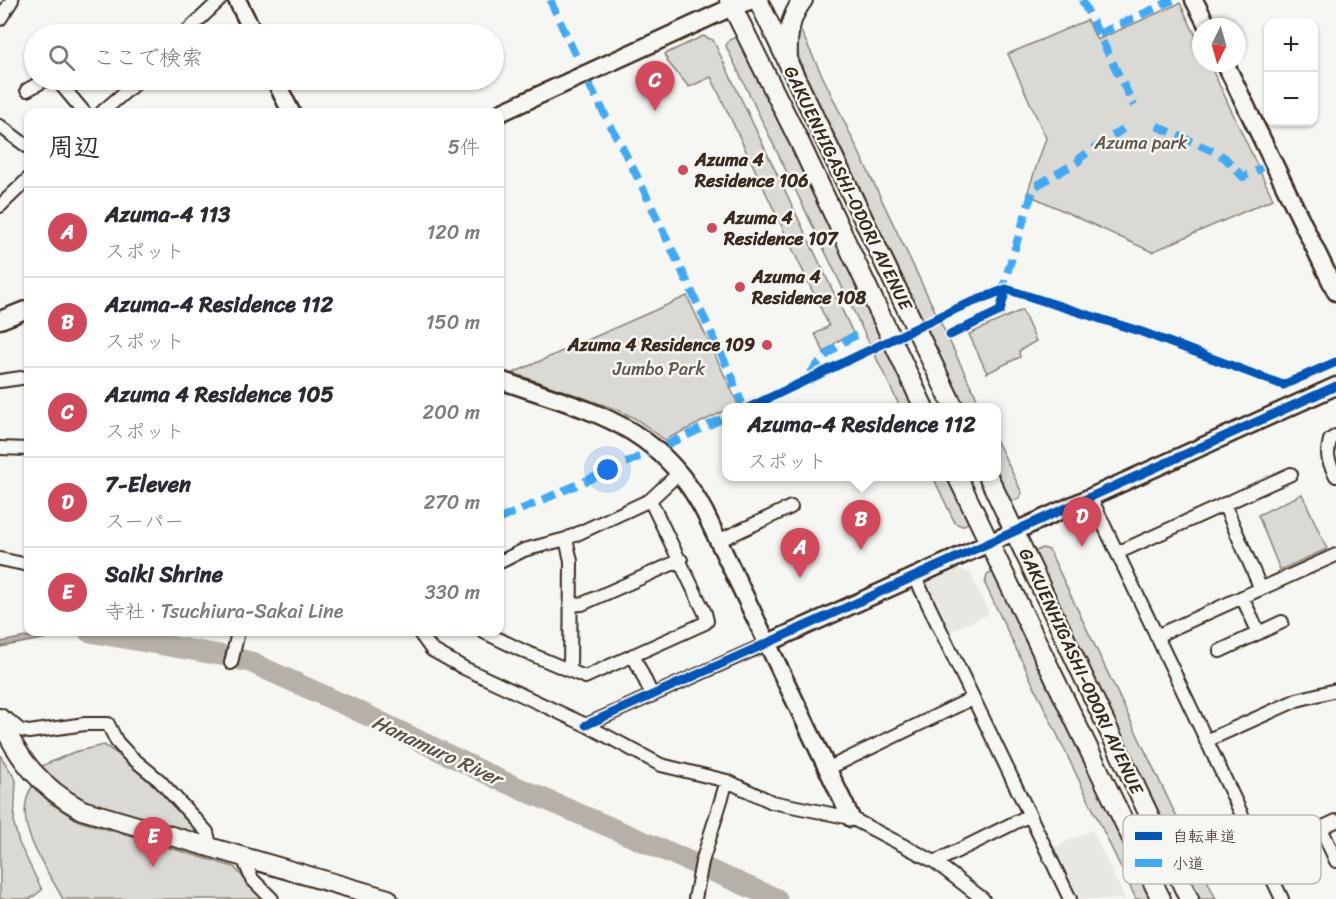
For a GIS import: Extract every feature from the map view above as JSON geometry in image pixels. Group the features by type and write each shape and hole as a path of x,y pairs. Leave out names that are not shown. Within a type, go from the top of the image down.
{"main road":[{"name":"GAKUENHIGASHI-ODORI AVENUE","path":"758,0 952,403"},
{"path":"789,64 788,45 791,23 793,14 803,0"},
{"name":"GAKUENHIGASHI-ODORI AVENUE","path":"734,2 922,403"},
{"name":"GAKUENHIGASHI-ODORI AVENUE","path":"959,481 1123,821"},
{"name":"GAKUENHIGASHI-ODORI AVENUE","path":"990,481 1149,815"},
{"path":"2,729 31,772 64,800 82,810 388,899"},
{"name":"GAKUENHIGASHI-ODORI AVENUE","path":"1154,884 1161,899"},
{"name":"GAKUENHIGASHI-ODORI AVENUE","path":"1182,884 1189,899"}],"street":[{"path":"0,19 12,0"},
{"path":"195,24 220,0"},
{"path":"238,0 249,24"},
{"path":"504,111 734,2 753,0"},
{"path":"1194,0 1203,18"},
{"path":"1229,72 1336,292"},
{"path":"65,90 81,108"},
{"path":"107,108 127,90"},
{"path":"280,90 289,108"},
{"path":"0,126 24,144"},
{"path":"0,206 24,183"},
{"path":"0,320 24,311"},
{"path":"0,381 24,378"},
{"path":"504,381 594,413 622,426 648,442 680,472 700,502 850,818"},
{"path":"586,725 1336,386"},
{"path":"1336,436 1330,440 1328,461 1336,476"},
{"path":"0,448 24,449"},
{"path":"504,560 524,550 566,539 650,500 680,472"},
{"path":"1117,553 1291,474"},
{"path":"1091,498 1241,815"},
{"path":"492,636 580,676 588,676 707,621 681,561 650,500"},
{"path":"1224,504 1261,589"},
{"path":"718,541 791,507"},
{"path":"566,539 571,561 570,671"},
{"path":"1156,636 1336,555"},
{"path":"0,559 24,564"},
{"path":"570,605 582,604 681,561"},
{"path":"915,577 1070,899"},
{"path":"1242,597 1259,633"},
{"path":"1220,651 1282,622"},
{"path":"232,658 237,636"},
{"path":"422,636 432,650 448,659 586,725 661,765 726,781 772,802 850,818 936,862 984,899"},
{"path":"633,655 652,695"},
{"path":"1206,741 1297,700 1336,690"},
{"path":"827,769 973,698"},
{"path":"2,729 7,719 20,730 29,732 84,723 108,724 117,742 159,780 207,832 211,849"},
{"path":"695,899 701,868 726,781"},
{"path":"936,862 1030,815"},
{"path":"1336,821 1321,828 1336,861"},
{"path":"243,858 252,879 272,899"},
{"path":"1275,884 1282,899"}],"shaded area":[{"path":"958,569 970,573 989,614 949,632 928,588 930,582"},
{"path":"30,636 58,636 0,647 0,642"},
{"path":"1092,830 1125,899 1077,899 1053,848"}],"green space":[{"name":"Azuma park","path":"1180,3 1192,28 1192,72 1213,72 1273,199 1152,252 1027,194 1046,138 1008,54 1087,20 1097,40"},
{"path":"797,23 979,403 963,403 804,71 794,44"},
{"path":"703,36 713,40 853,333 824,352 815,334 829,326 711,77 689,87 668,62 665,54"},
{"path":"738,36 914,403 898,403 726,46 729,40"},
{"name":"Jumbo Park","path":"687,296 738,403 722,403 722,412 665,440 636,419 618,410 513,373"},
{"path":"1022,310 1036,341 1019,351 1020,357 987,373 969,334"},
{"path":"1001,449 1022,493 1019,498 1011,502 1000,481"},
{"path":"935,481 951,481 970,522 962,526 955,523"},
{"path":"1302,494 1327,549 1280,570 1258,515"},
{"path":"1042,548 1049,550 1176,815 1160,815 1034,552"},
{"path":"994,571 1123,839 1123,872 985,584 987,575"},
{"path":"104,745 139,768 158,784 204,834 203,838 121,817 66,794 37,768 74,752"},
{"path":"0,755 16,780 14,824 19,843 42,890 30,899 0,899"},
{"path":"33,785 50,803 79,821 234,867 263,899 63,899 40,858 27,828 25,814 27,799"},
{"path":"1129,884 1145,884 1152,899 1136,899"},
{"path":"1193,884 1209,884 1216,899 1200,899"}],"waterway":[{"name":"Hanamuro River","path":"112,636 250,662 500,780 777,899"}],"marked path":[{"path":"550,0 579,63"},
{"path":"1082,0 1134,106"},
{"path":"1099,34 1173,0"},
{"path":"589,84 639,180 733,379 742,403"},
{"path":"1157,126 1215,152 1225,158 1243,177 1262,168"},
{"path":"1004,295 1005,280 1034,187 1079,161 1080,158 1123,129"},
{"path":"810,374 832,351 859,334"},
{"path":"666,445 722,419"},
{"path":"504,517 648,453"}],"cycle path":[{"path":"950,335 1000,311 1006,289"},
{"path":"758,403 960,307 1006,289 1142,332 1283,385 1336,362"},
{"path":"586,725 1336,386"}],"place":[{"name":"Azuma 4 Residence 105","path":"655,111"},
{"name":"Azuma 4 Residence 106","path":"683,170"},
{"name":"Azuma 4 Residence 107","path":"712,228"},
{"name":"Azuma 4 Residence 108","path":"740,287"},
{"name":"Azuma 4 Residence 109","path":"767,345"},
{"name":"7-Eleven","path":"1082,547"},
{"name":"Azuma-4 Residence 112","path":"861,550"},
{"name":"Azuma-4 113","path":"800,578"},
{"name":"Saiki Shrine","path":"153,867"}]}
